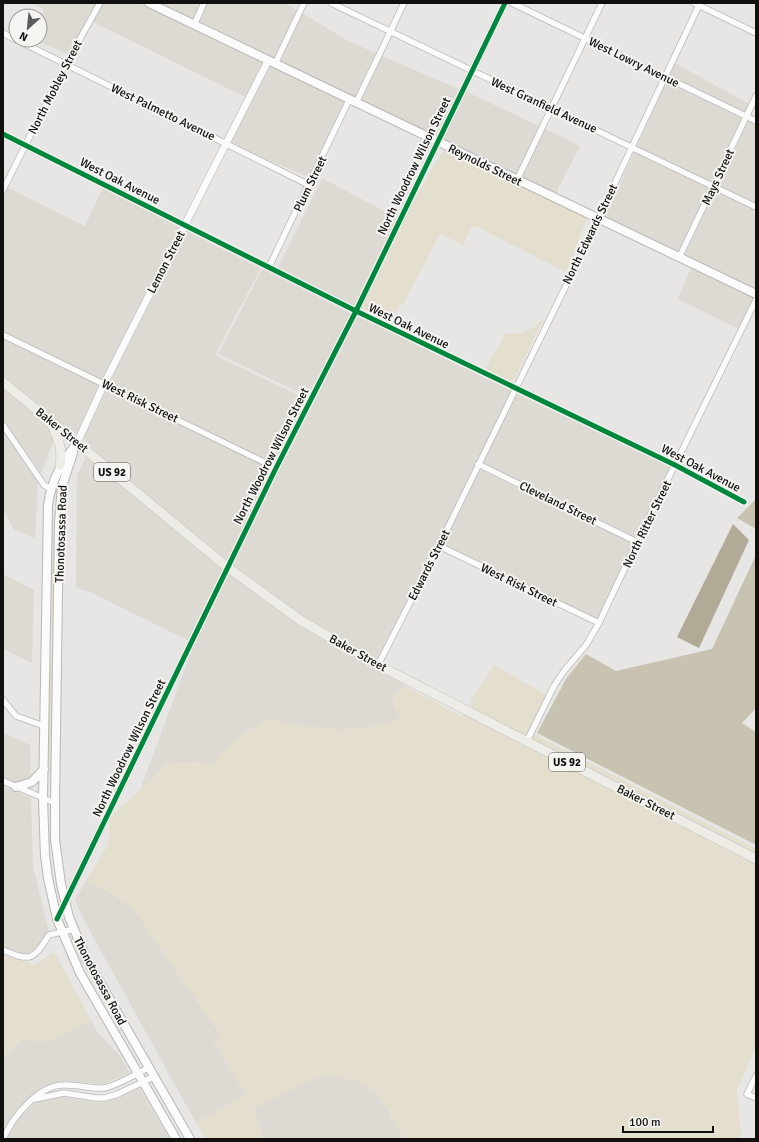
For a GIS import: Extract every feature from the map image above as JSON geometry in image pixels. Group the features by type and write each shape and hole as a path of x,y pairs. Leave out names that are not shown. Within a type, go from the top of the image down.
{"main road":[{"name":"Reynolds Street","path":"150,3 272,63 756,294"},
{"name":"Baker Street","path":"3,382 228,567 300,620 378,665 756,859"},
{"path":"50,420 60,441 62,455 60,465"},
{"name":"Thonotosassa Road","path":"77,443 60,465 51,489 47,546 43,799 45,856 48,878 56,919 80,973 176,1139"},
{"name":"Thonotosassa Road","path":"77,443 63,478 60,511 55,803 57,862 65,901 74,929 97,979 190,1139"},
{"path":"60,511 51,489 63,478"},
{"path":"16,787 32,782 44,769"}],"street":[{"name":"North Mobley Street","path":"3,190 66,64 100,3"},
{"path":"194,25 204,3"},
{"path":"272,63 304,3"},
{"name":"West Granfield Avenue","path":"331,3 756,207"},
{"name":"Plum Street","path":"269,267 309,185 404,3"},
{"name":"North Woodrow Wilson Street","path":"56,919 276,468 356,311 505,3"},
{"name":"West Lowry Avenue","path":"512,3 756,121"},
{"path":"517,180 602,3"},
{"path":"698,4 756,33"},
{"name":"North Edwards Street","path":"478,464 632,148 698,4"},
{"name":"West Palmetto Avenue","path":"33,48 309,185"},
{"name":"Lemon Street","path":"77,443 104,384 226,143 272,63"},
{"name":"Mays Street","path":"679,258 756,96"},
{"name":"West Oak Avenue","path":"3,134 356,311 675,465 744,502"},
{"name":"North Ritter Street","path":"527,741 554,686 586,644 599,623 637,542 756,300"},
{"name":"West Risk Street","path":"3,335 276,468"},
{"path":"3,425 44,484 51,489"},
{"name":"Cleveland Street","path":"478,464 637,542"},
{"name":"Edwards Street","path":"378,665 439,546 478,464"},
{"name":"West Risk Street","path":"439,546 599,623"},
{"path":"3,700 16,716 44,726"},
{"path":"3,781 55,803"},
{"path":"4,950 26,959 31,958 39,951 49,935 74,929"},
{"path":"3,1139 17,1116 43,1090 51,1087 72,1085 104,1088 114,1085 148,1068"},
{"path":"756,1076 747,1094 756,1098"},
{"path":"35,1099 53,1094 71,1094 105,1098 118,1094 153,1077"},
{"path":"71,1094 72,1085"}],"shaded area":[{"path":"32,3 96,3 68,54 48,46 48,8 41,8"},
{"path":"103,3 141,3 264,63 225,139 245,97 93,22"},
{"path":"157,3 201,3 193,20"},
{"path":"207,3 285,3 297,10 274,60 198,23"},
{"path":"302,13 350,42 376,53 355,98 280,62"},
{"path":"382,56 459,89 436,137 361,101"},
{"path":"675,63 749,104 745,112 669,75"},
{"path":"270,65 346,102 309,177 236,147 237,145 230,142"},
{"path":"666,82 742,118 678,254 605,217"},
{"path":"465,91 539,126 516,176 441,140"},
{"path":"748,121 756,125 756,290 684,256"},
{"path":"545,129 580,146 555,195 521,179"},
{"path":"444,149 587,218 566,272 475,226 471,228 463,245 440,234 403,305 399,305 391,322 361,307 407,212"},
{"path":"322,178 397,218 354,307 278,268"},
{"path":"104,185 263,264 215,355 310,401 356,311 515,388 378,665 337,643 227,567 276,468 3,335 3,190 5,186 85,226"},
{"path":"263,268 351,313 309,397 218,354"},
{"path":"691,268 754,297 739,329 678,299"},
{"path":"543,320 512,383 485,369 506,333 525,332"},
{"path":"3,339 100,386 77,435 52,418 3,377"},
{"path":"3,386 47,423 54,441 41,473 3,419"},
{"path":"106,389 272,469 227,562 90,449 91,445 83,439"},
{"path":"516,393 671,467 636,537 483,463"},
{"path":"3,431 38,482 35,538 14,530 3,510"},
{"path":"87,455 223,568 189,641 92,593 76,588 77,475"},
{"path":"479,469 633,543 598,619 443,544"},
{"path":"756,499 756,529 737,518"},
{"path":"51,519 55,539 56,572 55,606 52,628 49,616"},
{"path":"733,524 749,540 699,648 677,637"},
{"path":"756,555 756,708 742,723 756,732 756,845 537,733 566,679 586,654 616,671 712,649"},
{"path":"228,572 395,678 405,686 394,696 403,716 390,722 349,731 301,726 267,719 228,745 212,763 169,762 140,790 193,647"},
{"path":"3,574 34,590 32,663 3,649"},
{"path":"51,655 54,677 54,716 49,780 49,675"},
{"path":"494,665 546,695 526,737 471,709 471,700"},
{"path":"405,686 461,716 466,714 756,863 756,1047 737,1090 741,1139 404,1139 378,1095 356,1080 321,1075 254,1108 263,1139 206,1139 196,1123 245,1095 214,1040 221,1036 133,909 104,889 86,881 108,845 111,817 169,762 212,763 228,745 267,719 302,726 336,729 369,727 386,723 403,716 397,713 392,704 394,696"},
{"path":"3,733 30,745 31,779 17,784 3,777"},
{"path":"534,734 756,849 756,855 531,740"},
{"path":"3,785 31,798 33,866 49,932 33,953 26,955 3,946"},
{"path":"86,881 104,889 133,909 221,1036 214,1041 245,1095 196,1123 85,922 75,900"},
{"path":"54,952 91,1020 50,1041 21,1040 3,1059 3,955 35,965"},
{"path":"91,1020 98,1033 121,1057 130,1073 103,1084 64,1081 42,1087 15,1114 3,1132 3,1059 21,1040 50,1041"},
{"path":"321,1075 356,1080 378,1095 404,1139 263,1139 254,1108"},
{"path":"139,1088 170,1139 7,1139 19,1118 36,1102 63,1097 95,1102 105,1101 119,1098"}],"cycle path":[{"path":"57,919 276,468 356,311 505,3"},
{"path":"3,134 356,311 675,465 744,502"}]}
